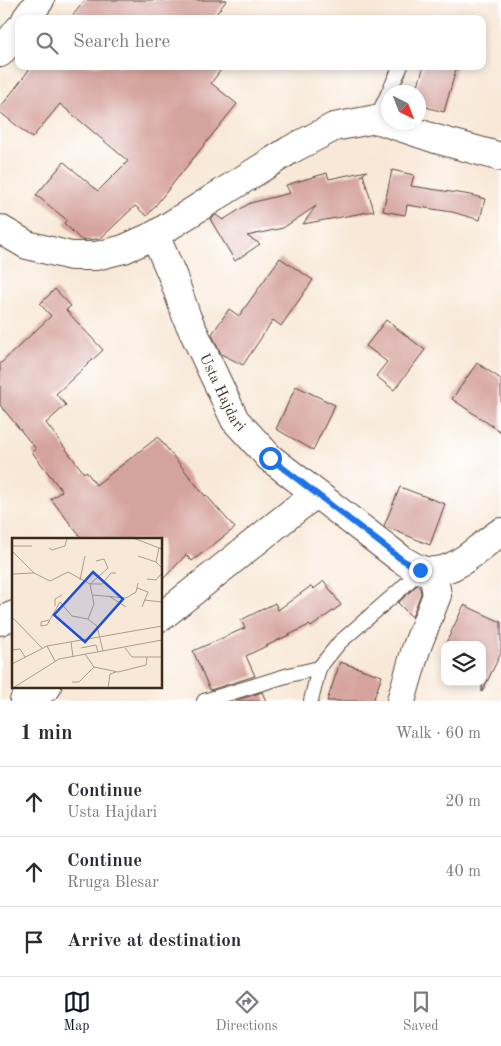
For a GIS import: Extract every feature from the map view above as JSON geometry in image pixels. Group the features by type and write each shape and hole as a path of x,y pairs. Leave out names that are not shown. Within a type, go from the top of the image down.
{"street":[{"path":"29,15 40,0"},
{"path":"0,53 15,33"},
{"path":"0,229 27,245 72,256 96,256 124,249 154,234 290,150 334,127 376,119 436,140 501,157"},
{"name":"Usta Hajdari","path":"154,234 173,276 187,318 235,420 270,458 315,494 401,559 427,571"},
{"path":"162,616 315,494"},
{"path":"401,701 416,649 437,595 427,571 458,563 501,532"},
{"path":"0,621 12,616"},
{"path":"24,701 45,688"}],"lane":[{"path":"376,119 398,70"},
{"path":"311,701 319,668 339,643 402,588 427,571"},
{"path":"204,701 289,675 319,668"}],"building":[{"path":"85,0 227,0 215,15 73,15"},
{"path":"29,70 221,70 211,83 237,104 147,216 135,206 100,239 81,240 64,223 67,220 36,195 64,162 98,191 128,161 60,104 32,138 0,112 0,108"},
{"path":"423,70 456,70 444,112 426,107 426,85 418,85"},
{"path":"392,170 414,175 411,186 471,195 485,199 480,220 452,212 407,205 405,215 383,211"},
{"path":"367,171 363,174 374,211 303,224 316,206 283,228 247,236 260,244 235,261 210,219 216,215 223,220 250,203 290,193 286,185 327,173 329,179"},
{"path":"280,258 313,280 281,326 273,320 243,365 221,354 212,334 229,309 239,316"},
{"path":"55,289 71,306 66,310 103,350 56,394 66,405 46,423 84,473 86,471 96,485 158,437 205,496 235,528 192,561 186,555 162,580 162,538 81,538 51,499 62,491 32,452 36,449 0,405 0,364 51,316 40,304"},
{"path":"386,320 425,350 394,390 376,376 387,362 366,346"},
{"path":"477,363 501,379 501,432 452,399"},
{"path":"296,386 335,405 313,450 276,429"},
{"path":"400,487 445,504 430,545 384,526"},
{"path":"324,581 341,605 311,627 309,625 246,656 255,676 210,690 193,651 245,628 241,620 275,603 278,610 311,586 314,589"},
{"path":"417,585 421,593 412,617 398,603"},
{"path":"464,605 501,622 501,653 486,684 486,641 447,641"},
{"path":"340,662 382,676 373,701 327,701"},
{"path":"262,692 266,701 234,701"}],"route":[{"path":"270,458 401,559 420,570"}]}
